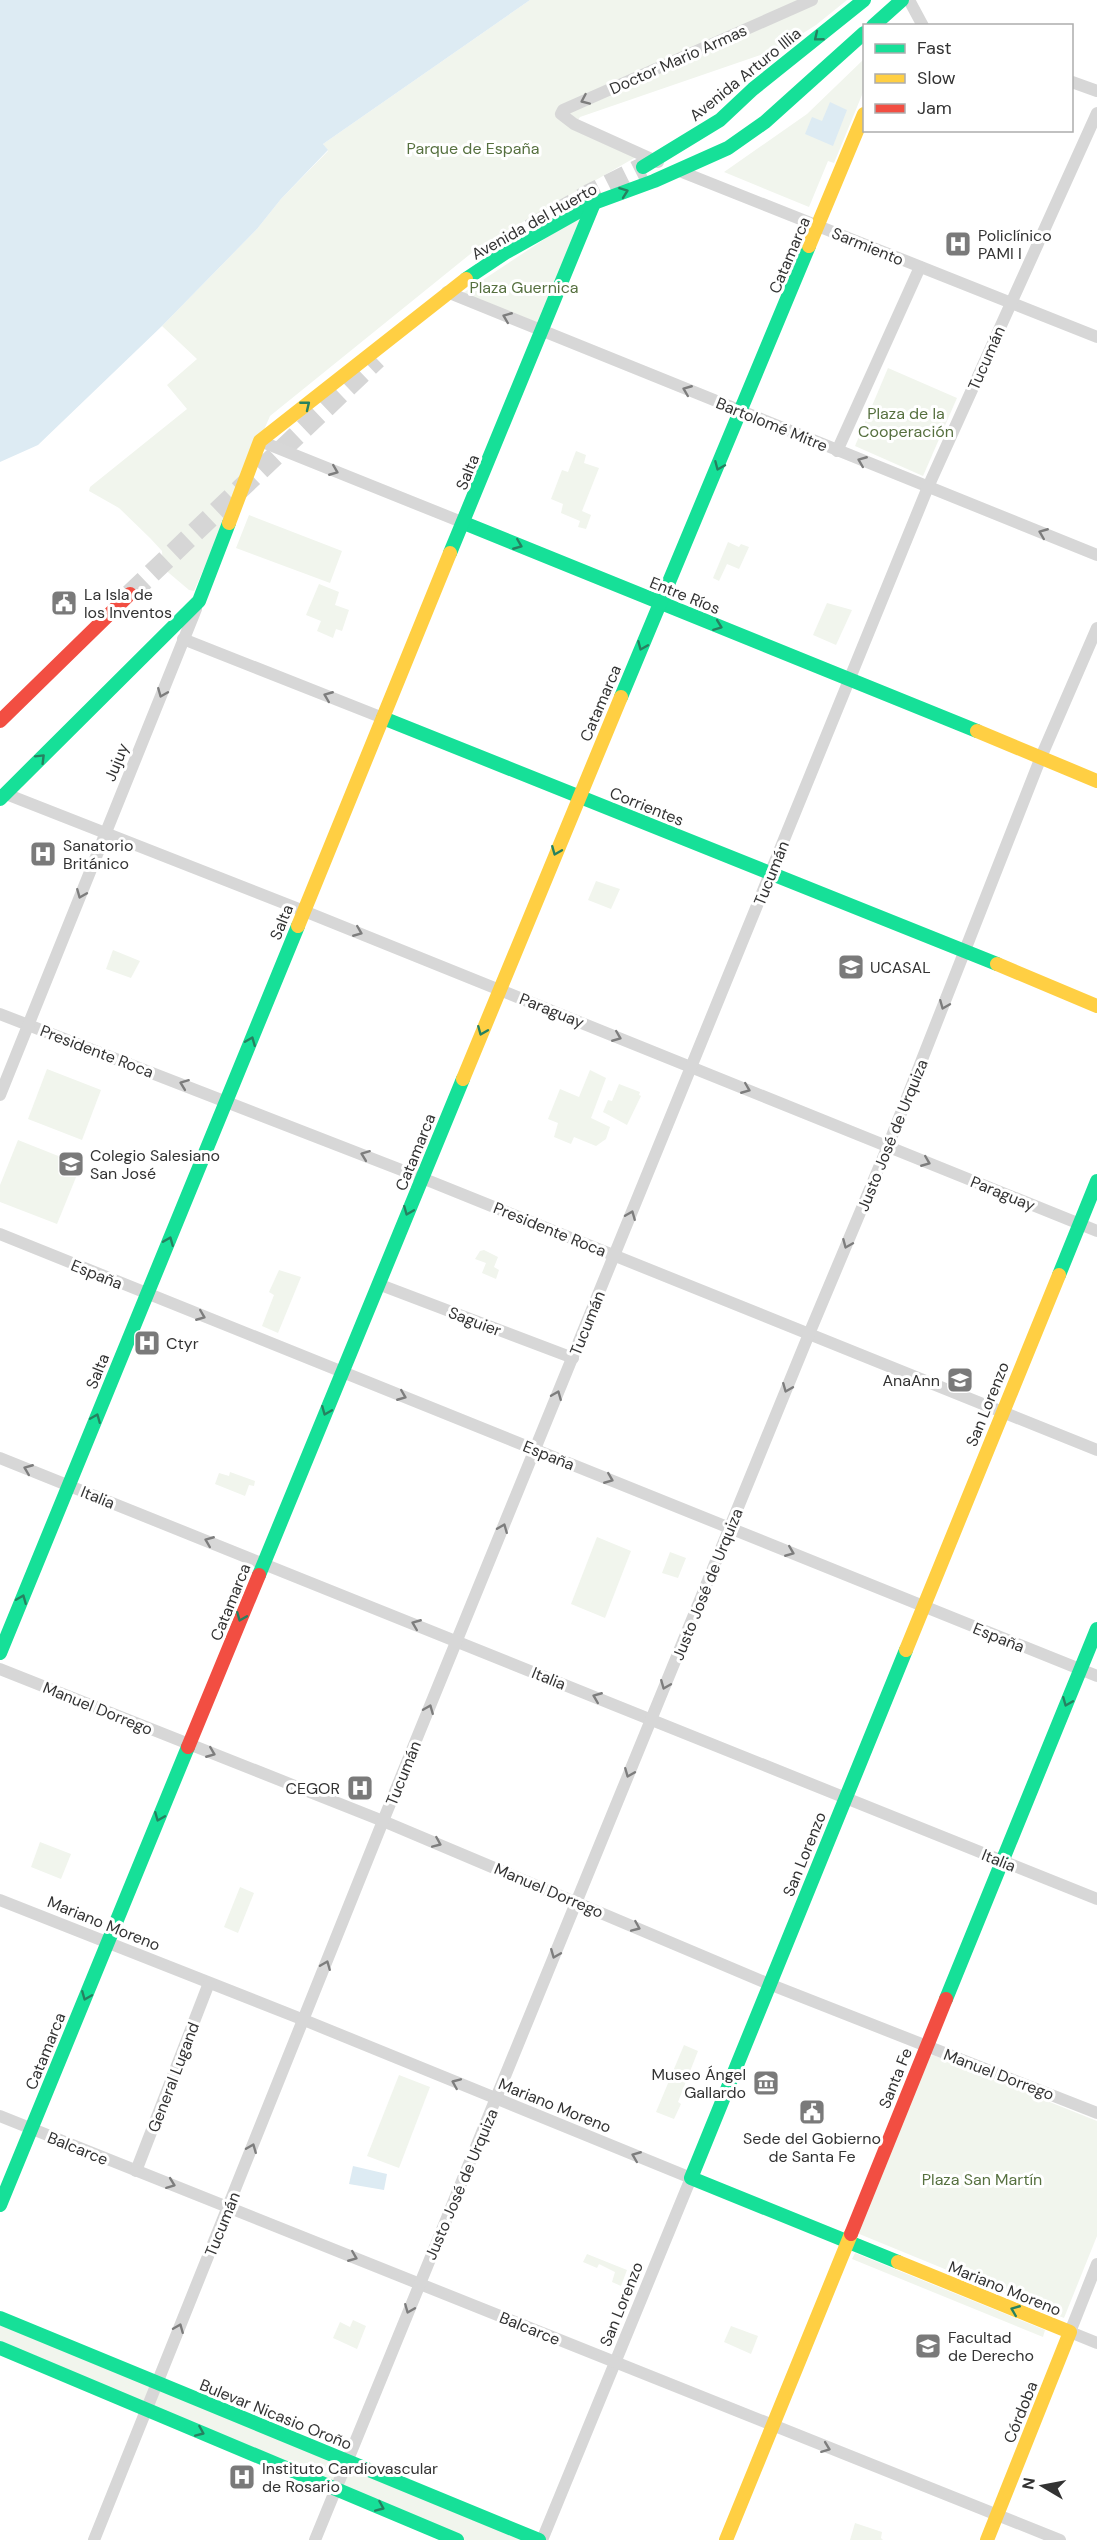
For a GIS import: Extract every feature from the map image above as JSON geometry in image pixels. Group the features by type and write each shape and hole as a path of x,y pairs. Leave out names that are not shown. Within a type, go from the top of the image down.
{"main road":[{"name":"Avenida Arturo Illia","path":"649,164 720,120 753,89 864,0"},
{"path":"875,24 902,0"},
{"name":"Avenida del Huerto","path":"260,441 447,292 505,253 594,203 663,177 729,148 765,122 863,36"},
{"name":"Catamarca","path":"0,2205 579,797 742,412 863,116"},
{"name":"Salta","path":"0,1653 594,203"},
{"name":"Jujuy","path":"199,601 260,441"},
{"name":"Entre Ríos","path":"464,523 660,604 850,677 1097,781"},
{"path":"0,721 130,594"},
{"path":"3,796 199,601"},
{"name":"Corrientes","path":"383,718 966,951 1097,1006"},
{"name":"San Lorenzo","path":"691,2178 1097,1181"},
{"name":"Santa Fe","path":"726,2540 1097,1629"},
{"name":"Mariano Moreno","path":"691,2178 1070,2332"},
{"name":"Bulevar Nicasio Oroño","path":"0,2318 541,2540"},
{"name":"Córdoba","path":"987,2540 1070,2332"},
{"path":"0,2348 457,2540"}],"street":[{"name":"Doctor Mario Armas","path":"574,124 563,118 561,114 563,110 812,0"},
{"path":"909,0 922,24"},
{"path":"1073,83 1097,91"},
{"name":"Tucumán","path":"94,2540 383,1821 928,487 1097,113"},
{"name":"Sarmiento","path":"574,124 649,164 819,226 1097,337"},
{"path":"837,451 920,267"},
{"name":"Bartolomé Mitre","path":"447,292 1097,555"},
{"name":"Entre Ríos","path":"260,441 464,523"},
{"name":"Jujuy","path":"0,1095 199,601"},
{"name":"Justo José de Urquiza","path":"315,2540 888,1146 1041,757 1097,628"},
{"name":"Corrientes","path":"183,639 383,718"},
{"name":"Paraguay","path":"3,796 106,832 304,910 1097,1231"},
{"name":"Presidente Roca","path":"0,1014 422,1178 1097,1450"},
{"name":"España","path":"0,1234 1097,1676"},
{"name":"Saguier","path":"378,1284 573,1358"},
{"name":"Italia","path":"0,1458 1097,1899"},
{"name":"Manuel Dorrego","path":"0,1670 383,1821 769,1984 1097,2113"},
{"name":"Mariano Moreno","path":"0,1900 304,2020 691,2178"},
{"name":"General Lugand","path":"136,2171 209,1983"},
{"name":"Balcarce","path":"0,2116 1060,2540"},
{"name":"San Lorenzo","path":"541,2540 691,2178"},
{"name":"Córdoba","path":"1070,2332 1097,2264"},
{"name":"Mariano Moreno","path":"1070,2332 1097,2343"}],"green space":[{"name":"Parque de España","path":"530,0 847,0 816,25 778,49 580,117 572,128 636,157 479,247 270,416 194,591 189,590 163,568 162,551 150,538 119,508 89,491 90,487 187,409 167,385 197,359 162,326 257,229 281,199 328,151 323,144"},
{"path":"863,60 863,92 834,163 828,161 809,207 724,172 807,114"},
{"name":"Plaza Guernica","path":"584,213 540,324 463,293"},
{"name":"Plaza de la Cooperación","path":"888,368 957,398 923,476 855,446"},
{"path":"576,451 586,455 584,463 599,468 582,511 591,515 586,529 578,527 580,521 561,513 563,504 551,499 562,470 568,472"},
{"path":"249,515 342,551 330,583 236,548"},
{"path":"728,542 739,547 741,544 749,547 739,569 727,564 719,581 713,578"},
{"path":"319,584 339,592 335,605 349,610 342,631 336,629 333,638 317,631 321,621 306,615"},
{"path":"827,603 852,610 836,645 813,635"},
{"path":"596,881 620,889 611,909 588,900"},
{"path":"113,950 140,961 131,978 106,969"},
{"path":"47,1069 101,1090 82,1140 28,1119"},
{"path":"590,1070 606,1078 591,1118 610,1127 606,1139 596,1146 574,1137 571,1144 554,1137 558,1123 548,1119 560,1089 579,1097"},
{"path":"619,1084 640,1092 641,1096 627,1125 603,1112 608,1100 612,1101"},
{"path":"18,1140 81,1165 57,1224 0,1202 0,1185"},
{"path":"484,1250 498,1257 494,1267 499,1270 496,1279 482,1273 486,1263 475,1259 480,1251"},
{"path":"279,1270 301,1277 278,1333 262,1326 274,1295 269,1292"},
{"path":"230,1472 255,1481 254,1486 249,1485 245,1496 215,1484 219,1473 229,1476"},
{"path":"597,1537 631,1551 605,1618 571,1604"},
{"path":"670,1552 686,1558 678,1578 662,1573"},
{"path":"40,1842 71,1854 61,1879 31,1867"},
{"path":"240,1887 254,1893 238,1933 224,1927"},
{"path":"684,2045 698,2051 678,2102 681,2104 674,2119 656,2112"},
{"name":"Plaza San Martín","path":"933,2055 1097,2121 1097,2236 1064,2318 852,2231 930,2056"},
{"path":"399,2075 430,2087 399,2168 367,2156"},
{"path":"855,2253 1045,2330 1043,2337 852,2259"},
{"path":"587,2254 627,2270 621,2286 612,2282 615,2272 599,2264 597,2268 583,2262"},
{"path":"0,2318 539,2540 457,2540 0,2348"},
{"path":"353,2320 366,2326 357,2349 333,2338 340,2322 350,2327"},
{"path":"731,2326 758,2336 751,2354 724,2342"},
{"path":"855,2523 882,2532 883,2540 850,2540"}],"shaded area":[{"path":"0,0 530,0 323,144 328,150 281,199 257,229 162,326 38,445 0,462"},
{"path":"830,102 847,110 833,146 805,134 812,117 822,121"},
{"path":"353,2166 387,2174 384,2190 349,2184"}],"tunnel":[{"path":"530,229 589,194 643,167"},
{"path":"130,594 377,359"}],"traffic: fast":[{"path":"643,167 720,120 753,89 864,0"},
{"path":"875,24 902,0"},
{"path":"466,279 505,253 594,203 654,181 728,148 765,122 863,34"},
{"path":"450,553 594,203"},
{"path":"621,697 809,246"},
{"path":"0,799 199,601 229,523"},
{"path":"464,523 977,731"},
{"path":"383,718 997,964"},
{"path":"0,1653 298,926"},
{"path":"259,1575 463,1079"},
{"path":"1059,1275 1097,1181"},
{"path":"946,1999 1097,1629"},
{"path":"898,2262 691,2178 906,1650"},
{"path":"0,2205 188,1747"},
{"path":"0,2318 539,2540"},
{"path":"0,2348 457,2540"}],"traffic: slow":[{"path":"809,246 863,116"},
{"path":"229,523 260,441 466,279"},
{"path":"298,926 450,553"},
{"path":"463,1079 621,697"},
{"path":"977,731 1097,781"},
{"path":"997,964 1097,1006"},
{"path":"906,1650 1059,1275"},
{"path":"726,2540 851,2234"},
{"path":"898,2262 1070,2332 987,2540"}],"traffic: jam":[{"path":"0,721 130,594"},
{"path":"188,1747 259,1575"},
{"path":"851,2234 946,1999"}],"place":[{"name":"Policlínico PAMI I","path":"958,244"},
{"name":"La Isla de los Inventos","path":"64,603"},
{"name":"Sanatorio Británico","path":"43,854"},
{"name":"UCASAL","path":"851,967"},
{"name":"Colegio Salesiano San José","path":"71,1164"},
{"name":"Ctyr","path":"147,1343"},
{"name":"AnaAnn","path":"960,1380"},
{"name":"CEGOR","path":"360,1788"},
{"name":"Museo Ángel Gallardo","path":"766,2083"},
{"name":"Sede del Gobierno de Santa Fe","path":"812,2112"},
{"name":"Facultad de Derecho","path":"928,2346"},
{"name":"Instituto Cardiovascular de Rosario","path":"242,2477"}]}
